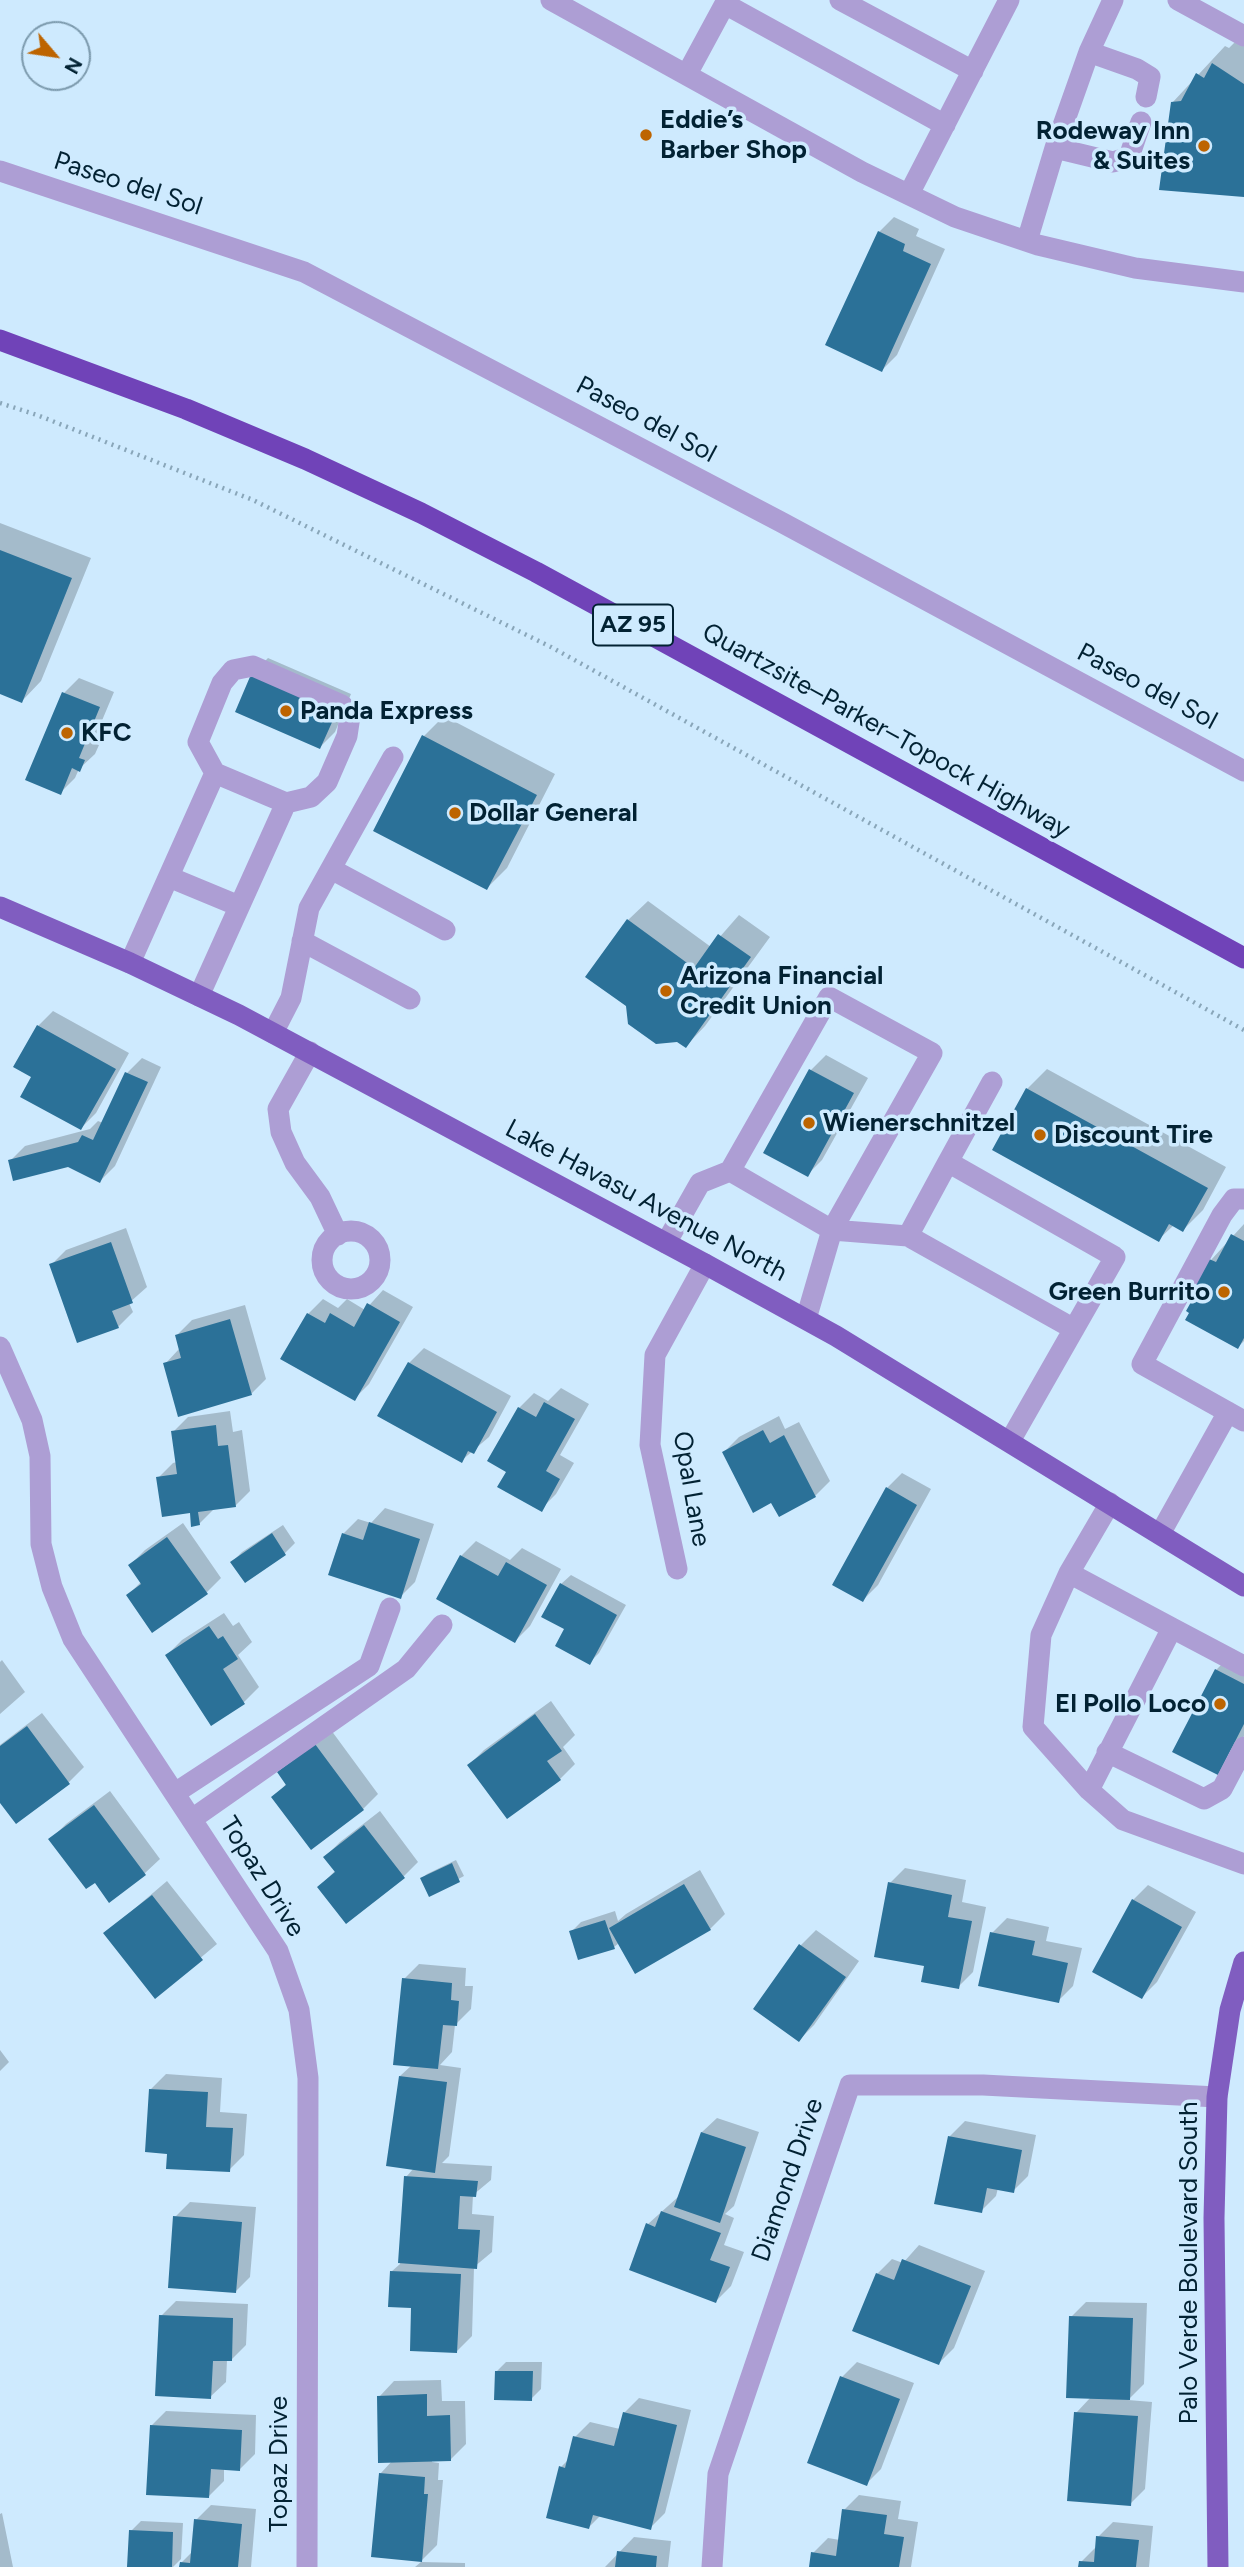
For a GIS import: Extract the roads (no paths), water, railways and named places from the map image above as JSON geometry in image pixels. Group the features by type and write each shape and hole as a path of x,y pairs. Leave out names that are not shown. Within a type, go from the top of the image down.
{"highway":[{"name":"Quartzsite–Parker–Topock Highway","path":"0,340 186,409 305,459 421,513 536,572 1244,958"}],"main road":[{"name":"Lake Havasu Avenue North","path":"1,911 130,963 273,1033 705,1264 806,1319 1244,1586"},
{"name":"Palo Verde Boulevard South","path":"1217,2567 1214,2232 1217,2097 1230,2010 1244,1962"}],"street":[{"path":"551,0 862,172 955,217 1027,241 1135,268 1244,282"},
{"path":"840,0 973,71"},
{"path":"909,194 1009,0"},
{"path":"1027,241 1055,148 1089,52 1113,0"},
{"path":"1178,0 1244,36"},
{"path":"687,74 726,2 945,125"},
{"path":"1089,52 1137,69 1150,77 1146,96"},
{"path":"1055,148 1113,162 1121,160 1129,157 1141,122"},
{"name":"Paseo del Sol","path":"0,172 304,272 781,522 1244,771"},
{"path":"253,666 342,705 349,716 347,736 327,782 311,797 286,803 215,773 198,742 222,683 233,670 253,666"},
{"path":"273,1033 291,998 309,908 393,757"},
{"path":"130,963 215,773"},
{"path":"199,996 286,803"},
{"path":"331,869 445,930"},
{"path":"169,877 239,906"},
{"path":"302,941 410,999"},
{"path":"666,1243 701,1183 730,1171 829,997 932,1053 832,1230 806,1319"},
{"path":"310,1052 278,1109 281,1132 295,1163 320,1197 338,1235"},
{"path":"908,1236 992,1082"},
{"path":"948,1162 1115,1257 1010,1441"},
{"path":"730,1171 832,1230 908,1236 1074,1329"},
{"path":"1160,1534 1236,1417 1142,1364 1222,1215 1234,1199 1244,1199"},
{"name":"Opal Lane","path":"677,1569 650,1445 655,1355 705,1264"},
{"name":"Topaz Drive","path":"0,1347 32,1420 40,1456 41,1545 52,1587 73,1639 278,1951 299,2010 307,2078 307,2567"},
{"path":"1110,1503 1069,1573 1041,1635 1033,1727 1088,1790 1123,1820 1244,1864"},
{"path":"1069,1573 1244,1666"},
{"path":"175,1793 369,1666 390,1608"},
{"path":"192,1819 406,1669 442,1625"},
{"path":"1088,1790 1172,1628"},
{"path":"1107,1752 1204,1798 1223,1789 1244,1747"},
{"name":"Diamond Drive","path":"712,2567 718,2474 850,2085 983,2085 1217,2097"}],"place":[{"name":"Eddie’s Barber Shop","path":"646,135"},
{"name":"Rodeway Inn & Suites","path":"1204,146"},
{"name":"Panda Express","path":"286,711"},
{"name":"KFC","path":"67,733"},
{"name":"Dollar General","path":"455,813"},
{"name":"Arizona Financial Credit Union","path":"666,991"},
{"name":"Wienerschnitzel","path":"809,1123"},
{"name":"Discount Tire","path":"1040,1135"},
{"name":"Green Burrito","path":"1224,1292"},
{"name":"El Pollo Loco","path":"1220,1704"}]}
